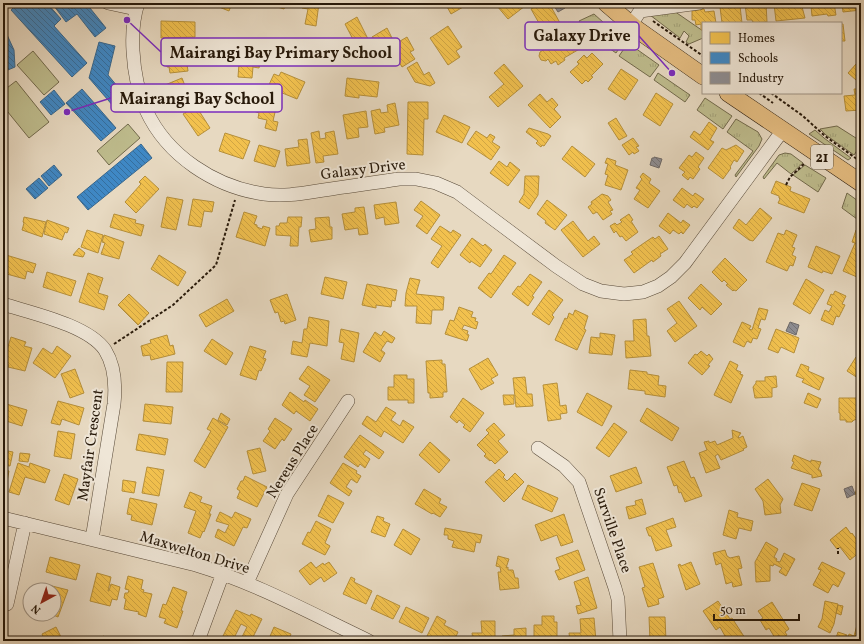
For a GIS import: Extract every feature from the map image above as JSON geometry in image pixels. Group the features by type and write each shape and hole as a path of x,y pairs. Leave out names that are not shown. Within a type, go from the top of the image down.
{"main road":[{"path":"606,3 637,13 702,75"},
{"name":"21","path":"729,94 861,184"}],"street":[{"path":"108,3 137,6"},
{"path":"637,13 700,3"},
{"name":"Galaxy Drive","path":"137,6 132,33 134,64 139,88 149,115 158,130 172,147 195,168 220,181 239,188 264,194 284,195 399,179 416,179 436,182 457,192 556,266 583,284 601,291 624,294 643,292 658,286 671,277 685,263 783,130"},
{"name":"Mayfair Crescent","path":"3,304 73,327 91,336 105,350 112,367 116,384 114,404 92,539"},
{"name":"Nereus Place","path":"247,583 287,494 348,401"},
{"name":"Surville Place","path":"538,448 564,466 579,482 618,599 620,641"},
{"name":"Maxwelton Drive","path":"3,518 196,565 223,573 370,641"},
{"path":"7,604 25,523"},
{"path":"198,641 223,573"}],"path":[{"path":"637,13 702,55"},
{"path":"761,94 773,102"},
{"path":"772,94 803,116 825,136 861,162"},
{"path":"786,185 790,177 805,163"},
{"path":"105,350 173,305 216,265 239,188"},
{"path":"838,548 838,554"}],"green space":[{"path":"674,11 702,30 702,38 689,44 686,42 689,36 684,31 680,38 650,15"},
{"path":"594,14 624,41 616,53 586,32 579,21"},
{"path":"628,43 659,65 650,77 619,56"},
{"path":"33,51 59,82 44,95 17,65"},
{"path":"658,73 690,95 685,102 654,80"},
{"path":"16,81 49,122 29,138 3,106 3,91"},
{"path":"705,98 732,116 723,129 697,110"},
{"path":"736,119 758,132 762,139 759,146 736,177 735,175 753,151 727,132"},
{"path":"128,124 140,138 109,165 97,151"},
{"path":"837,126 859,140 860,146 854,155 820,129"},
{"path":"815,130 851,158 848,160 809,134"},
{"path":"785,153 791,154 803,163 791,174 777,163 764,179 763,177 779,155"},
{"path":"805,165 826,178 818,192 793,175"},
{"path":"847,193 861,203 861,222 842,208"}],"building: Homes":[{"path":"220,3 232,3 229,11 219,7"},
{"path":"272,3 286,3 284,9 271,5"},
{"path":"303,3 319,3 316,26 305,24 308,9 302,8"},
{"path":"445,3 470,3 451,14"},
{"path":"497,3 529,3 508,19 497,6"},
{"path":"542,3 549,3 560,23 544,32 531,9"},
{"path":"766,3 767,22 753,22 752,20 747,20 745,4"},
{"path":"801,3 805,18 776,21 774,4"},
{"path":"807,3 834,3 836,15 828,16 827,14 812,16 811,6 807,6"},
{"path":"861,3 861,10 843,12 842,4"},
{"path":"730,6 730,8 740,6 742,22 722,22 720,7"},
{"path":"704,9 705,12 714,11 716,22 702,22 701,30 701,24 696,25 695,20 692,20 692,11"},
{"path":"357,17 371,45 359,51 345,24"},
{"path":"161,21 195,22 195,37 161,38"},
{"path":"842,24 843,24 845,41 842,41"},
{"path":"448,26 462,47 456,51 460,57 448,65 430,38"},
{"path":"387,28 392,38 381,45 380,43 376,45 372,37"},
{"path":"576,35 583,47 564,58 565,60 558,65 556,61 551,64 548,59 546,61 541,60 539,56 540,52 545,49 549,50"},
{"path":"407,37 414,50 410,52 415,59 402,67 390,47"},
{"path":"184,44 188,71 170,73 169,67 167,67 165,52 167,52 167,47"},
{"path":"231,47 262,57 259,68 253,67 252,78 238,77 239,64 227,61"},
{"path":"592,53 603,64 591,76 593,77 588,82 586,80 582,84 570,72 579,64 577,62 584,55 587,58"},
{"path":"417,62 424,75 429,72 435,83 430,86 415,82 407,68"},
{"path":"861,63 861,85 859,85 858,80 848,73 856,64"},
{"path":"504,64 523,86 498,107 489,97 504,84 494,73"},
{"path":"621,69 638,80 625,100 608,89"},
{"path":"281,72 305,82 297,99 275,90 274,92 267,89 274,74 279,76"},
{"path":"182,78 190,99 173,106 165,85"},
{"path":"347,78 379,82 377,97 359,95 359,98 345,96"},
{"path":"854,89 861,89 861,110 846,111 844,96 855,95"},
{"path":"656,93 673,104 660,126 643,115"},
{"path":"540,94 547,102 552,98 558,105 554,109 561,117 550,128 528,105"},
{"path":"253,102 276,108 273,121 278,122 276,131 265,128 267,120 258,118 259,113 251,110"},
{"path":"408,102 428,102 428,119 424,119 423,155 407,154"},
{"path":"395,103 399,125 384,128 385,132 375,134 371,111 380,109 381,113 388,112 387,105"},
{"path":"196,106 210,128 198,136 183,114"},
{"path":"366,111 368,127 358,128 359,137 347,139 343,115"},
{"path":"444,115 470,127 462,143 436,132"},
{"path":"616,118 627,136 619,140 608,123"},
{"path":"709,122 717,128 710,140 714,142 708,150 690,137 694,131 700,135"},
{"path":"529,128 551,136 544,146 542,145 541,147 536,143 538,141 526,132"},
{"path":"319,131 320,139 326,138 325,133 334,131 338,154 323,156 324,162 316,163 311,133"},
{"path":"476,131 487,138 490,134 495,137 492,142 500,147 491,160 467,144"},
{"path":"225,133 250,141 243,159 219,151"},
{"path":"633,138 639,146 636,147 639,151 634,154 633,152 629,155 622,145"},
{"path":"307,139 310,163 287,166 285,149 299,147 298,140"},
{"path":"259,145 280,151 275,167 254,161"},
{"path":"736,145 744,151 737,162 734,160 730,167 731,168 723,179 708,168 722,148 726,150"},
{"path":"572,146 595,164 585,177 562,159"},
{"path":"696,152 704,158 698,167 700,169 693,179 690,177 688,180 682,175 685,172 679,168 689,155 692,157"},
{"path":"607,158 616,161 615,165 628,170 621,190 605,185 608,175 605,174 608,164 605,163"},
{"path":"499,161 507,167 510,162 520,170 508,186 490,173"},
{"path":"643,173 651,179 649,183 660,191 648,208 634,199 640,190 636,188 642,179 640,177"},
{"path":"145,176 159,189 136,213 125,202 141,184 139,182"},
{"path":"525,176 539,176 538,195 529,209 519,202 524,194"},
{"path":"776,181 791,187 790,191 810,199 804,213 778,203 780,199 779,196 771,193"},
{"path":"682,188 693,196 695,193 704,199 697,208 694,206 692,208 687,204 684,208 673,200"},
{"path":"602,194 608,196 611,200 608,202 613,210 610,211 612,214 603,220 597,212 593,214 588,207 592,204 591,202"},
{"path":"167,197 183,200 176,230 161,227"},
{"path":"193,199 214,202 212,212 204,211 201,227 188,225"},
{"path":"547,200 567,215 555,230 545,223 546,221 537,214"},
{"path":"421,201 440,215 427,234 416,226 423,216 414,210"},
{"path":"396,202 399,223 385,225 384,217 376,219 374,205"},
{"path":"364,207 368,234 359,235 358,228 345,230 342,214 355,212 355,208"},
{"path":"760,208 772,218 753,241 749,240 733,228 739,219 746,225"},
{"path":"244,212 257,216 254,224 257,225 257,227 262,229 263,226 270,228 265,246 236,237"},
{"path":"668,213 681,223 683,220 690,225 683,234 681,232 679,234 673,230 670,234 659,226"},
{"path":"114,214 136,220 135,223 144,225 141,236 110,227"},
{"path":"629,214 633,220 631,221 638,232 626,241 622,236 620,237 616,231 614,233 610,226 615,223 617,225 622,222 620,220"},
{"path":"24,217 46,222 42,237 22,230"},
{"path":"288,217 302,217 301,227 299,227 298,246 290,246 291,236 276,235 276,226 279,226 280,223 287,223"},
{"path":"329,217 330,227 332,227 332,239 311,242 309,230 316,229 315,218"},
{"path":"47,220 69,228 67,233 65,232 62,240 44,234"},
{"path":"573,221 588,241 594,236 600,244 583,257 561,230"},
{"path":"440,226 451,233 453,230 461,235 438,268 431,263 442,246 431,239"},
{"path":"87,230 103,235 98,253 81,247"},
{"path":"786,230 797,235 792,247 795,248 792,255 796,257 793,266 790,265 787,271 766,262 778,233 784,235"},
{"path":"856,230 861,232 861,267 857,277 843,271 855,243 852,242"},
{"path":"104,235 124,242 119,259 101,254 105,243 102,242"},
{"path":"659,236 668,249 660,254 661,256 653,262 652,260 634,273 624,260 633,254 631,252 644,243 653,237 655,239"},
{"path":"472,238 483,246 485,244 492,250 480,267 471,261 470,263 460,255"},
{"path":"816,246 840,256 832,274 823,271 822,273 808,267"},
{"path":"79,248 85,253 83,257 73,255"},
{"path":"6,255 36,264 33,273 27,271 25,279 3,273 3,265"},
{"path":"159,255 186,272 178,286 151,269"},
{"path":"504,255 516,263 491,298 478,288 489,273 491,274"},
{"path":"725,258 747,280 736,291 733,291 726,285 728,284 724,280 722,282 712,272"},
{"path":"47,272 76,281 71,296 43,287"},
{"path":"88,273 103,278 98,293 108,296 104,310 79,302"},
{"path":"530,274 542,282 532,296 534,297 528,306 512,294 518,286 520,287"},
{"path":"325,277 347,282 343,299 321,294"},
{"path":"410,278 420,280 416,294 444,297 443,310 432,310 431,324 416,323 417,306 405,306 406,293"},
{"path":"806,279 824,290 810,314 793,304"},
{"path":"367,284 397,290 395,301 392,300 391,307 376,305 376,308 362,305"},
{"path":"701,284 722,304 711,315 702,307 700,310 688,298"},
{"path":"549,290 563,300 552,315 554,317 549,325 532,314"},
{"path":"835,291 846,296 842,304 845,305 839,317 836,316 833,325 821,320 825,310 829,312 832,306 827,304 831,294 833,295"},
{"path":"129,294 149,313 138,325 118,305"},
{"path":"287,294 296,320 285,324 284,321 281,322 278,312 275,313 270,300"},
{"path":"227,299 234,311 206,327 199,315"},
{"path":"679,301 697,326 675,342 667,331 677,323 667,309"},
{"path":"459,307 473,312 471,317 476,318 475,321 478,322 476,329 464,325 462,329 468,331 467,334 469,335 467,341 445,334 450,320 454,321"},
{"path":"759,308 768,310 765,320 761,319 758,328 761,329 757,339 753,338 751,343 747,341 744,347 733,342 742,322 751,326 749,329 752,330"},
{"path":"575,310 588,316 584,329 586,330 577,350 555,340 565,318 567,319 569,313 573,315"},
{"path":"309,317 329,321 327,346 310,343 307,357 291,354 293,341 302,343 304,329 307,329"},
{"path":"646,319 647,336 649,336 651,356 626,358 625,341 634,341 633,320"},
{"path":"341,329 359,333 354,362 341,359 344,343 339,342"},
{"path":"776,329 799,338 794,353 781,347 778,353 768,349"},
{"path":"384,331 395,338 392,343 387,341 381,350 385,353 380,362 363,352 375,332 381,336"},
{"path":"600,333 615,335 612,355 589,353 591,337 600,338"},
{"path":"167,335 170,346 173,345 175,354 151,360 150,355 143,356 141,346 151,343 150,340"},
{"path":"11,337 26,342 24,346 32,348 25,371 8,367 9,365 3,363"},
{"path":"212,339 233,353 226,365 204,351"},
{"path":"57,346 71,356 55,378 33,363 43,348 52,354"},
{"path":"250,346 266,351 263,358 266,359 261,371 259,370 256,380 240,375"},
{"path":"701,351 707,356 709,354 713,359 708,365 710,366 702,375 688,363 695,354 697,355"},
{"path":"856,357 861,360 861,380 847,371"},
{"path":"488,358 498,375 491,379 494,383 481,390 469,369"},
{"path":"442,360 442,364 445,364 447,392 443,392 443,397 430,398 430,393 428,393 426,361"},
{"path":"730,361 738,365 736,370 741,372 740,374 743,375 731,403 714,395"},
{"path":"167,362 183,362 182,392 166,392"},
{"path":"801,364 809,367 808,371 824,378 819,390 802,382 804,379 796,376"},
{"path":"308,366 330,380 315,402 304,395 310,386 299,379"},
{"path":"75,369 84,393 70,398 61,374"},
{"path":"630,370 647,372 647,374 659,376 658,385 666,386 665,397 645,394 645,391 628,389"},
{"path":"394,375 407,375 407,379 414,379 414,403 408,403 408,400 388,400 388,387 394,387"},
{"path":"776,376 777,387 772,388 772,397 755,398 753,387 756,381 765,381 765,377"},
{"path":"525,377 527,394 532,394 533,406 516,407 513,378"},
{"path":"557,383 560,406 566,405 567,413 560,414 561,419 548,421 543,385"},
{"path":"290,392 304,402 305,400 318,409 310,421 296,411 294,414 282,405"},
{"path":"587,393 612,406 602,426 577,412"},
{"path":"808,393 821,399 817,408 804,403"},
{"path":"503,395 514,395 514,404 504,405"},
{"path":"463,398 484,413 470,432 463,427 465,425 459,420 457,423 450,417"},
{"path":"839,398 858,398 858,419 852,422 840,420"},
{"path":"58,401 84,408 79,425 62,419 60,425 51,423"},
{"path":"3,403 27,410 22,426 3,420"},
{"path":"145,404 173,407 171,424 143,421"},
{"path":"386,407 396,413 391,420 400,426 403,420 414,427 403,443 384,431 381,437 362,424 367,416 376,422"},
{"path":"647,408 679,428 672,441 640,421"},
{"path":"221,413 230,419 227,425 218,420"},
{"path":"213,418 228,427 205,468 194,461 211,431 207,429"},
{"path":"275,418 292,429 284,441 282,439 275,449 263,441 270,431 268,429"},
{"path":"494,423 505,435 498,441 508,452 495,464 484,456 486,454 477,445 489,433 486,430"},
{"path":"614,423 627,432 609,457 596,448"},
{"path":"732,430 741,433 738,437 743,436 747,447 743,449 744,450 721,460 718,454 715,456 720,468 706,473 699,453 707,450 704,442 709,441 709,443 715,441 717,445 733,438"},
{"path":"58,431 75,434 71,459 54,456"},
{"path":"857,433 861,433 861,450 858,451"},
{"path":"139,434 168,439 165,455 136,450"},
{"path":"360,435 384,452 379,459 366,450 363,454 370,459 365,468 360,464 358,467 344,457"},
{"path":"430,442 450,460 439,473 419,455"},
{"path":"260,448 266,471 253,474 247,451"},
{"path":"3,450 13,452 10,466 3,465"},
{"path":"20,453 30,454 28,462 19,461"},
{"path":"794,455 811,462 811,460 821,462 818,470 820,470 822,476 812,478 812,475 791,468 794,462 792,461"},
{"path":"684,461 691,478 694,477 702,496 685,502 681,492 679,493 677,485 674,486 667,467"},
{"path":"18,463 29,467 30,463 50,470 45,483 25,477 19,495 9,492"},
{"path":"343,463 357,471 356,473 361,476 357,483 351,479 346,487 352,491 349,496 330,483"},
{"path":"147,467 164,470 159,496 142,493"},
{"path":"636,467 642,483 616,492 610,476"},
{"path":"499,469 505,475 503,477 507,481 515,473 524,482 504,502 485,482"},
{"path":"3,470 9,471 5,492 3,491"},
{"path":"64,474 78,479 69,505 55,500"},
{"path":"245,476 267,487 257,507 237,498 240,491 237,489"},
{"path":"768,479 783,499 780,505 781,513 765,515 763,501 755,489"},
{"path":"123,480 136,482 134,493 122,491"},
{"path":"860,480 861,481 861,496 855,494"},
{"path":"802,483 820,489 812,511 794,505"},
{"path":"528,485 558,498 552,512 522,499"},
{"path":"424,489 441,499 439,503 447,507 440,517 415,504"},
{"path":"190,492 202,497 200,502 212,506 209,514 211,514 200,538 188,533 196,511 184,507"},
{"path":"328,495 344,503 333,523 318,516"},
{"path":"130,498 157,504 152,525 131,520 132,515 127,514"},
{"path":"642,499 646,514 629,519 626,507 636,505 635,501"},
{"path":"729,510 738,513 737,517 753,521 751,531 739,528 736,539 723,535"},
{"path":"220,512 232,518 235,512 251,519 247,528 243,527 234,546 215,537 218,529 225,533 229,525 216,521"},
{"path":"564,514 573,542 561,546 557,535 541,541 535,525"},
{"path":"377,516 384,518 383,521 390,524 385,537 371,532"},
{"path":"673,518 676,527 666,530 672,546 656,551 651,536 649,536 646,528"},
{"path":"316,521 331,529 325,543 330,546 325,555 302,544"},
{"path":"846,527 861,546 861,551 850,560 840,547 837,549 830,540"},
{"path":"445,528 482,535 480,543 476,542 474,552 452,547 454,541 448,539 448,535 444,535"},
{"path":"403,529 420,539 411,555 394,545"},
{"path":"766,542 778,549 774,557 777,559 776,561 780,562 784,553 795,559 786,576 779,572 782,568 774,564 773,566 770,565 770,581 756,582 755,562"},
{"path":"578,550 585,570 559,580 555,571 560,569 556,558"},
{"path":"725,550 727,556 730,558 739,556 742,568 738,569 742,585 733,587 732,582 726,584 721,563 716,565 713,553"},
{"path":"498,556 509,559 506,568 508,567 508,570 513,570 515,578 518,578 519,588 500,590 498,572 501,572 500,567 496,566"},
{"path":"50,557 80,565 76,580 46,572"},
{"path":"311,562 316,568 323,563 324,565 329,562 337,573 324,582 321,577 310,585 299,571"},
{"path":"691,562 700,584 686,590 678,565 680,564 681,566"},
{"path":"822,562 845,573 838,587 833,584 828,593 813,585 821,570 818,569"},
{"path":"653,563 664,597 658,599 659,604 648,607 642,588 645,587 639,567"},
{"path":"97,573 111,577 108,591 111,584 120,587 117,600 112,599 110,606 90,601"},
{"path":"128,576 143,580 141,589 144,590 143,592 152,594 146,617 138,614 139,612 124,609 126,599 124,598 125,593 128,593 129,590 125,589"},
{"path":"351,577 355,579 354,582 372,591 366,604 343,594"},
{"path":"588,577 597,608 578,614 576,606 581,605 574,582"},
{"path":"173,587 187,592 181,611 183,611 177,628 164,623 166,619 159,617 163,604 166,605"},
{"path":"62,588 68,590 62,606"},
{"path":"377,595 400,606 393,619 371,609"},
{"path":"718,601 730,619 732,618 745,638 740,641 726,641 720,627 716,630 703,611"},
{"path":"825,601 838,604 834,624 830,633 818,627 822,619"},
{"path":"772,602 789,629 785,632 787,635 781,639 779,635 775,638 769,628 766,630 760,620 763,618 758,611"},
{"path":"838,605 843,606 841,615 836,613"},
{"path":"406,607 429,618 422,633 399,622"},
{"path":"236,610 262,619 251,641 240,641 247,627 241,624 233,640 223,636"},
{"path":"437,616 446,621 444,625 458,632 454,641 438,641 427,636"},
{"path":"542,616 554,616 554,622 557,622 557,641 534,641 534,625 542,625"},
{"path":"649,617 665,617 666,641 650,641"},
{"path":"594,618 596,641 570,641 569,633 581,633 580,619"},
{"path":"481,621 495,621 495,641 473,641 472,633 482,633"},
{"path":"857,625 861,626 861,641 847,641 849,634 854,636"},
{"path":"56,627 63,641 45,641 42,634"},
{"path":"274,627 291,634 288,641 268,641"},
{"path":"526,628 526,641 502,641 502,636 514,635 514,629"},
{"path":"838,632 847,635 845,641 835,641"},
{"path":"103,636 116,641 100,641"}],"building: Schools":[{"path":"18,3 47,3 61,19 54,26 87,63 72,77 11,10"},
{"path":"57,3 67,3 72,9 79,3 86,3 106,28 95,37 77,14 66,22 54,6"},
{"path":"3,26 14,50 15,67 3,72"},
{"path":"99,42 115,46 108,75 127,98 114,107 89,78"},
{"path":"82,89 116,128 101,141 66,103"},
{"path":"54,90 65,104 51,115 40,102"},
{"path":"141,144 152,158 88,210 77,197"},
{"path":"54,165 62,175 49,186 41,176"},
{"path":"39,178 48,188 35,199 26,189"}],"building: Industry":[{"path":"552,3 562,3 565,8 558,12"},
{"path":"652,158 662,159 659,168 650,165"},
{"path":"790,322 799,325 796,335 786,331"},
{"path":"852,486 855,494 847,498 844,489"}],"place":[{"name":"Mairangi Bay Primary School","path":"127,20"},
{"name":"Galaxy Drive","path":"672,73"},
{"name":"Mairangi Bay School","path":"67,112"}]}
